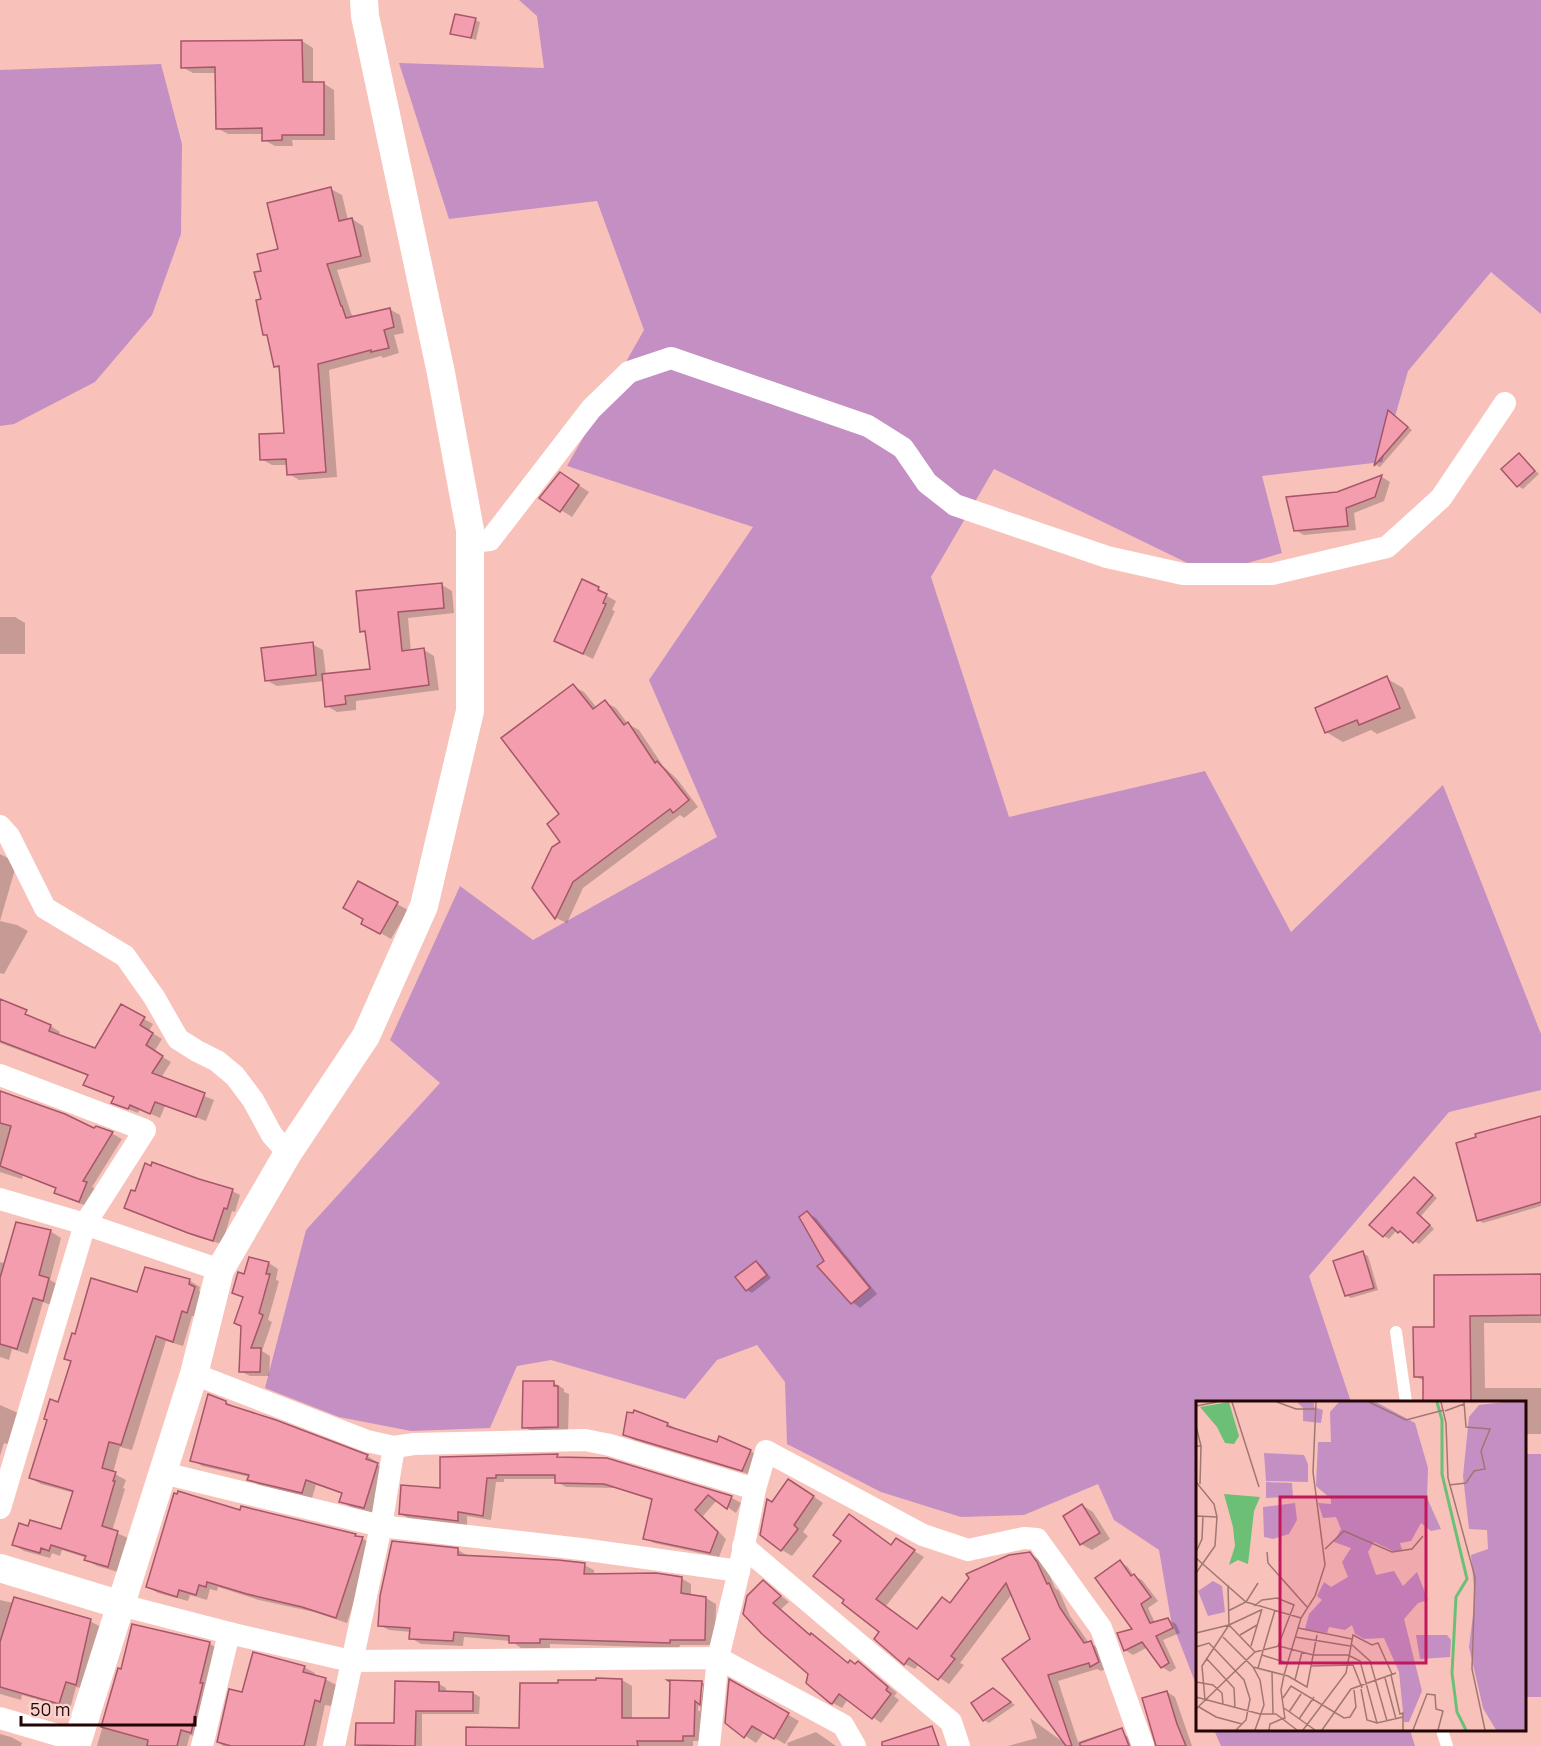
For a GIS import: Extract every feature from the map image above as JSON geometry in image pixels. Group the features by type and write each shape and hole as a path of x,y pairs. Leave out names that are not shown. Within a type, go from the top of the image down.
{"street":[{"path":"0,1718 77,1744 194,1374 220,1270 288,1153 366,1036 424,906 470,711 470,530 441,373 365,16 364,0"},
{"path":"470,542 490,540 591,409 629,372 671,358 868,426 903,448 927,483 955,505 1107,557 1183,574 1272,574 1387,547 1441,498 1505,402"},
{"path":"0,826 9,836 45,908 125,956 154,997 178,1039 197,1052 217,1061 235,1076 254,1100 272,1135 288,1153"},
{"path":"0,1074 145,1130 85,1224 0,1508"},
{"path":"0,1199 85,1224 220,1270"},
{"path":"194,1374 367,1441 394,1447 414,1444 585,1440 610,1444 755,1489"},
{"path":"334,1746 381,1526 394,1447"},
{"path":"711,1745 718,1658 739,1571 755,1489 766,1451 923,1535 968,1550 1024,1538 1037,1539 1101,1628 1143,1746"},
{"path":"163,1473 381,1526 581,1549 739,1571"},
{"path":"743,1546 951,1722 959,1746"},
{"path":"0,1568 121,1605 351,1661 718,1658 843,1725 855,1746"},
{"path":"202,1746 229,1633"}],"lane":[{"path":"1396,1332 1406,1401"},
{"path":"1442,1731 1448,1746"}],"shaded area":[{"path":"519,0 1541,0 1541,314 1491,272 1408,371 1382,462 1262,476 1282,553 1210,574 994,469 931,577 1009,817 1205,771 1291,932 1443,785 1541,1034 1541,1090 1449,1112 1309,1276 1351,1401 1196,1401 1196,1684 1171,1620 1159,1550 1114,1520 1098,1484 1024,1515 961,1517 881,1492 787,1444 785,1382 757,1345 717,1360 685,1399 551,1360 517,1366 490,1428 411,1431 339,1417 265,1388 306,1230 440,1083 390,1040 460,886 533,940 717,837 649,680 753,527 567,466 644,330 597,201 449,219 399,63 544,68 537,16"},
{"path":"161,64 182,144 181,234 152,315 95,382 14,424 0,426 0,70"},
{"path":"1526,1454 1541,1454 1541,1697 1526,1697"},
{"path":"1214,1731 1410,1731 1415,1746 1221,1746"}],"building":[{"path":"455,14 476,18 471,38 450,34"},
{"path":"302,40 303,82 324,82 324,135 282,135 282,140 262,141 262,128 216,129 215,67 181,68 181,41"},
{"path":"331,187 339,221 352,218 361,256 327,264 346,318 390,308 394,327 384,330 389,348 371,352 371,350 318,364 326,472 287,475 286,459 260,460 259,434 284,433 279,366 274,367 267,335 263,335 256,300 261,299 254,272 261,271 257,254 278,249 267,203"},
{"path":"1388,410 1408,427 1374,466"},
{"path":"1519,453 1535,471 1517,487 1501,469"},
{"path":"560,472 579,485 560,512 539,498"},
{"path":"1382,475 1375,497 1346,508 1348,526 1294,531 1286,497 1337,492"},
{"path":"582,579 599,587 598,590 607,594 603,603 606,604 583,654 554,641"},
{"path":"442,583 444,608 398,612 402,651 424,648 429,685 345,696 346,704 325,707 322,674 370,669 365,631 360,632 356,591"},
{"path":"313,642 316,675 265,681 261,648"},
{"path":"1387,676 1400,708 1359,725 1357,720 1325,733 1315,708"},
{"path":"573,684 593,709 605,700 624,725 628,722 655,763 657,761 689,800 673,813 670,809 573,882 555,919 532,888 552,847 560,842 547,824 559,814 501,738"},
{"path":"358,881 398,902 380,934 361,924 363,919 343,908"},
{"path":"0,999 27,1010 25,1014 51,1025 49,1031 95,1048 121,1004 145,1017 140,1025 153,1033 146,1045 163,1056 152,1073 205,1093 196,1117 155,1102 150,1114 130,1105 128,1109 111,1103 114,1097 83,1085 88,1075 0,1041"},
{"path":"0,1091 65,1114 94,1128 96,1126 113,1132 83,1181 87,1182 79,1202 54,1193 56,1188 0,1166 11,1126 0,1123"},
{"path":"1541,1116 1541,1202 1477,1221 1456,1143 1476,1137 1475,1134"},
{"path":"152,1162 233,1189 213,1241 124,1208 131,1190 135,1191 145,1163 151,1166"},
{"path":"1414,1177 1433,1195 1417,1213 1430,1225 1413,1243 1392,1227 1383,1237 1369,1225"},
{"path":"807,1211 870,1288 851,1304 817,1266 824,1261 799,1217"},
{"path":"16,1222 51,1230 39,1275 49,1278 43,1301 33,1298 17,1349 0,1344 0,1278"},
{"path":"1363,1251 1374,1288 1345,1296 1333,1261"},
{"path":"249,1257 269,1262 266,1274 270,1274 259,1313 263,1315 251,1348 261,1348 260,1372 239,1372 241,1326 234,1323 243,1297 232,1293 238,1272 244,1274"},
{"path":"756,1261 767,1275 746,1291 735,1277"},
{"path":"145,1267 190,1279 189,1284 195,1287 187,1313 182,1311 173,1342 156,1336 121,1445 109,1442 102,1468 116,1472 102,1526 118,1531 108,1567 84,1560 86,1556 51,1545 49,1551 41,1548 40,1553 12,1545 19,1523 28,1526 30,1520 61,1529 73,1491 29,1478 47,1420 44,1419 50,1399 58,1402 71,1361 64,1359 72,1333 75,1334 91,1278 137,1292"},
{"path":"1541,1274 1541,1315 1470,1316 1471,1401 1423,1401 1423,1377 1414,1377 1413,1327 1434,1327 1434,1275"},
{"path":"523,1381 554,1381 554,1386 558,1386 558,1427 522,1428"},
{"path":"208,1394 226,1401 226,1404 276,1420 368,1455 366,1459 378,1463 364,1508 339,1502 342,1493 306,1480 302,1493 247,1480 249,1475 190,1461"},
{"path":"634,1410 668,1423 667,1426 717,1442 719,1436 751,1450 742,1471 623,1435 627,1412 633,1413"},
{"path":"558,1454 557,1457 607,1458 732,1496 727,1509 708,1495 695,1510 718,1532 710,1553 643,1539 652,1499 604,1484 555,1483 555,1475 496,1475 496,1478 487,1478 483,1516 458,1512 458,1521 399,1514 401,1485 440,1488 440,1457"},
{"path":"788,1479 814,1496 794,1525 798,1529 781,1551 760,1535 767,1499 772,1502"},
{"path":"178,1491 240,1510 241,1506 363,1537 336,1618 207,1582 206,1587 199,1585 196,1595 179,1590 177,1597 146,1587 174,1493 177,1494"},
{"path":"1082,1504 1100,1533 1080,1545 1063,1516"},
{"path":"849,1514 891,1545 896,1538 915,1550 876,1599 917,1629 942,1597 950,1603 969,1578 966,1574 1009,1555 1030,1552 1047,1584 1049,1583 1060,1608 1084,1643 1091,1641 1099,1662 1090,1667 1089,1663 1048,1675 1072,1746 1066,1746 1002,1659 1030,1639 1006,1583 951,1656 955,1659 938,1680 909,1658 904,1665 874,1639 879,1632 842,1603 844,1600 813,1576 841,1541 833,1535"},
{"path":"392,1541 458,1548 458,1555 585,1563 584,1574 656,1573 682,1577 681,1593 706,1597 705,1640 670,1640 670,1643 540,1639 540,1643 509,1643 509,1636 454,1632 453,1641 409,1639 410,1628 378,1626 380,1596"},
{"path":"1120,1560 1131,1576 1134,1574 1151,1597 1141,1604 1150,1623 1168,1618 1173,1628 1156,1636 1169,1663 1161,1668 1142,1642 1124,1651 1117,1633 1132,1629 1095,1578"},
{"path":"763,1580 781,1596 773,1603 810,1635 811,1633 848,1663 850,1660 855,1664 858,1661 888,1687 886,1690 891,1694 872,1719 839,1694 832,1704 830,1703 806,1683 808,1674 762,1634 743,1614 747,1596"},
{"path":"14,1597 91,1619 76,1685 66,1682 59,1704 0,1687 0,1642"},
{"path":"132,1624 210,1642 191,1733 181,1730 177,1746 147,1746 148,1740 101,1727 118,1668 121,1669"},
{"path":"253,1652 305,1666 303,1672 326,1678 320,1702 315,1700 304,1746 231,1746 217,1742 229,1689 242,1692"},
{"path":"596,1678 622,1679 622,1718 669,1718 670,1682 667,1680 702,1681 700,1705 695,1701 694,1736 683,1736 683,1741 637,1741 638,1746 466,1746 466,1727 519,1728 520,1683 558,1683 558,1680 596,1680"},
{"path":"729,1679 789,1713 774,1739 752,1726 744,1738 725,1723"},
{"path":"395,1681 439,1682 439,1691 473,1692 473,1711 416,1711 415,1746 355,1745 356,1723 394,1723"},
{"path":"993,1688 1011,1702 983,1721 971,1703"},
{"path":"1167,1691 1186,1746 1156,1746 1142,1698"},
{"path":"932,1726 939,1746 882,1746 882,1742"},
{"path":"1122,1728 1129,1746 1080,1746 1080,1743"}]}
